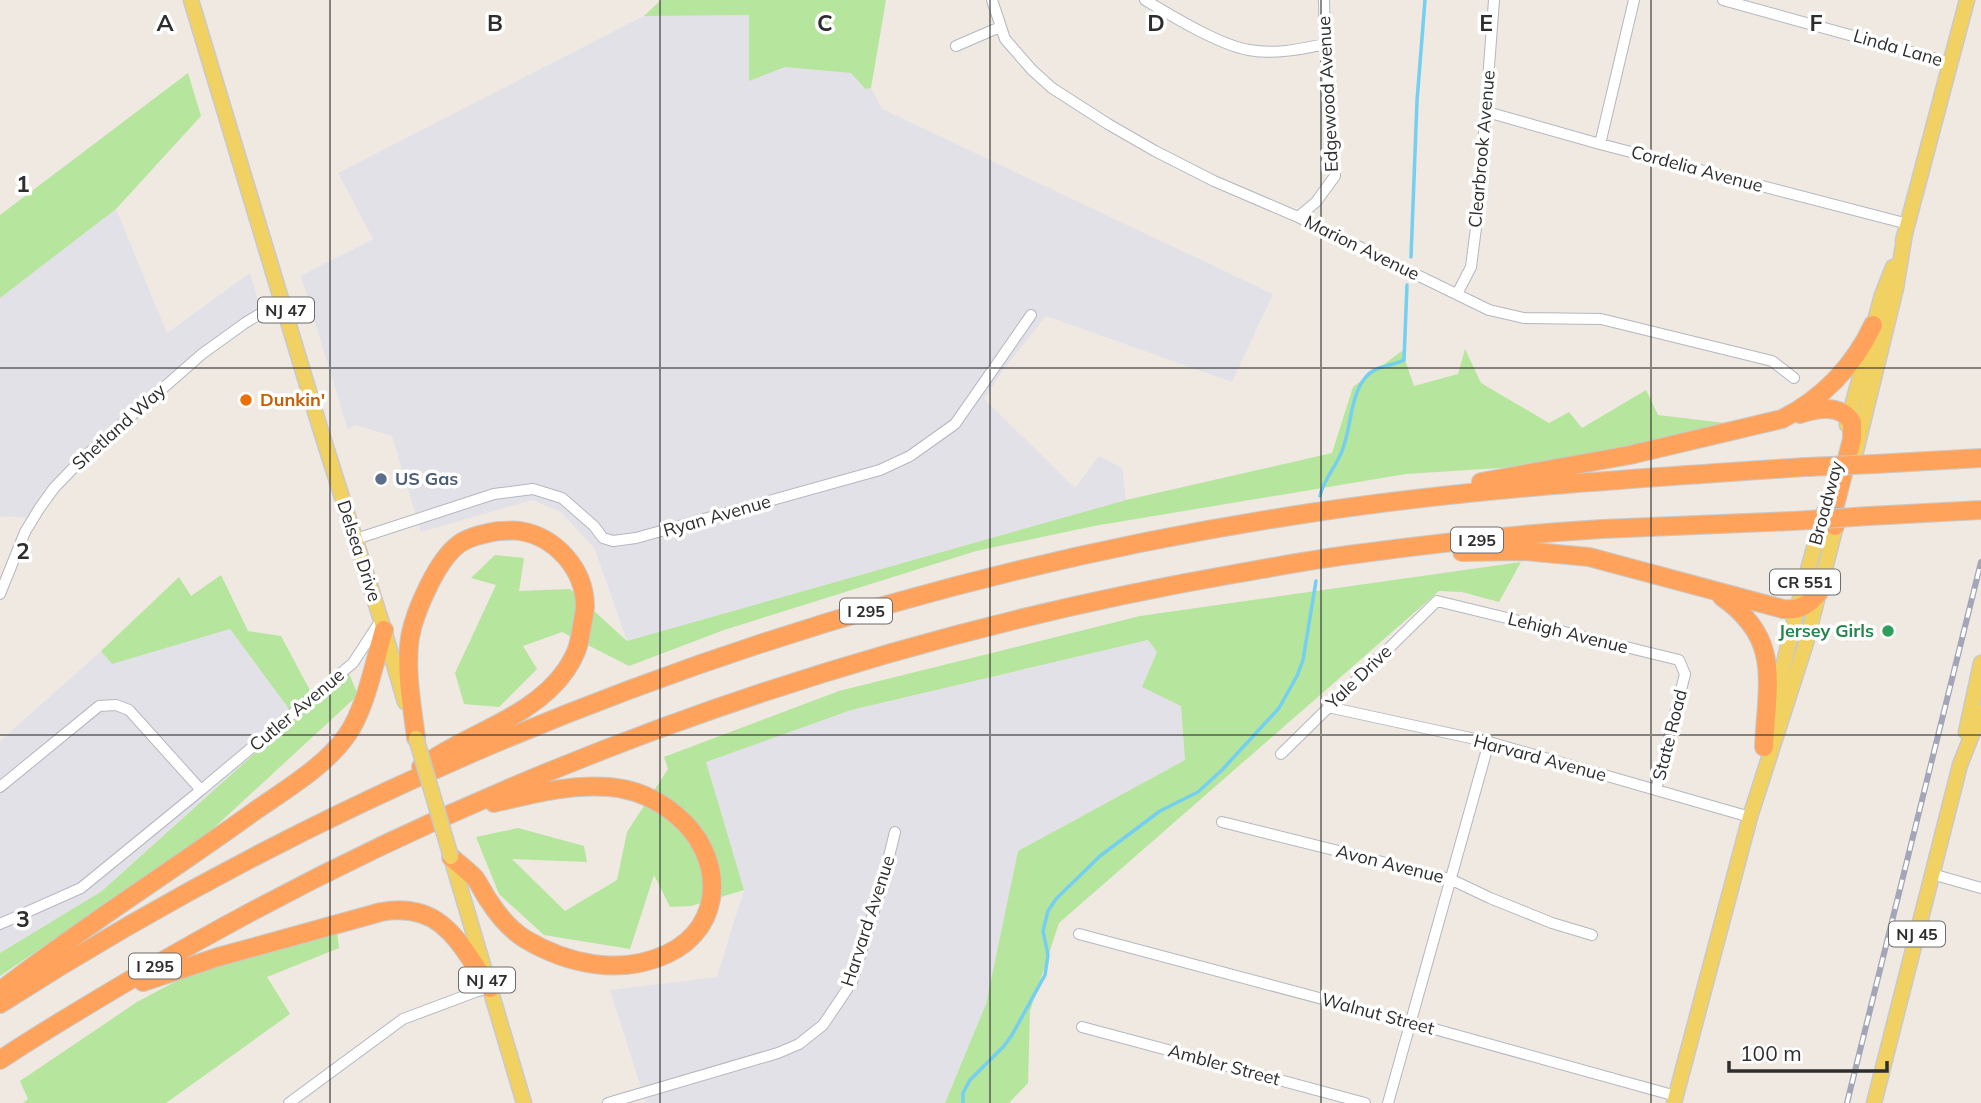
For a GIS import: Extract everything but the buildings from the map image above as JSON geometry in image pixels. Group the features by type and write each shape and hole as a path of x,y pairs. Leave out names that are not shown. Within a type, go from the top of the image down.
{"highway":[{"path":"1782,419 1803,408 1833,382 1861,348 1873,325"},
{"path":"1313,512 1630,455 1817,409 1837,411 1849,417 1854,428 1833,513 1835,526"},
{"name":"I 295","path":"0,1004 189,891 394,788 482,748 626,691 869,610 1077,557 1313,512 1521,488 1973,458"},
{"name":"I 295","path":"0,1060 191,944 334,868 446,815 648,732 772,689 921,643 1128,593 1353,554 1587,530 1981,510"},
{"path":"394,788 435,757 507,718 545,693 564,672 579,649 585,608 579,578 571,562 553,545 539,536 518,530 492,532 474,536 458,544 447,557 421,602 411,636 409,674 416,738"},
{"path":"1353,554 1524,551 1559,553 1589,557 1783,609 1797,609 1808,604 1819,592"},
{"path":"1707,588 1741,611 1762,641 1767,670 1764,747"},
{"path":"0,991 222,835 332,752 347,736 359,713 383,625"},
{"path":"446,815 554,790 600,787 631,791 664,806 693,831 709,861 713,887 700,925 691,937 676,949 637,963 595,964 564,958 523,938 496,910 476,880 451,857"},
{"path":"34,1038 115,995 164,974 389,910 414,911 439,921 454,936 490,988"}],"main road":[{"name":"Delsea Drive","path":"191,0 320,428 383,625 524,1103"},
{"name":"Broadway","path":"1675,1099 1750,817 1806,643 1896,288 1907,229 1968,0"},
{"name":"Broadway","path":"1750,817 1797,609 1873,325 1907,229"},
{"name":"NJ 45","path":"1874,1103 1959,765 1981,663"},
{"name":"NJ 45","path":"1959,765 1981,712"}],"street":[{"name":"Marion Avenue","path":"992,0 1005,39 1041,79 1108,124 1214,181 1298,217 1489,310 1524,318 1601,319 1772,361 1794,379"},
{"path":"1146,0 1188,25 1236,47 1249,50 1289,50 1325,44"},
{"name":"Edgewood Avenue","path":"1298,217 1315,202 1335,176 1324,0"},
{"name":"Clearbrook Avenue","path":"1457,294 1471,267 1478,212 1494,0"},
{"path":"1600,144 1634,0"},
{"name":"Linda Lane","path":"1723,0 1951,63"},
{"path":"956,46 1000,27"},
{"name":"Cordelia Avenue","path":"1487,112 1907,229"},
{"name":"Shetland Way","path":"0,594 19,544 54,488 82,459 202,354 283,300"},
{"name":"Ryan Avenue","path":"355,539 494,494 533,489 562,498 594,526 603,538 613,541 636,538 880,470 910,456 955,424 1031,315"},
{"name":"Lehigh Avenue","path":"1437,601 1679,660 1685,674 1683,680"},
{"name":"Yale Drive","path":"1281,754 1437,601"},
{"name":"Cutler Avenue","path":"0,924 81,888 353,663 383,625"},
{"name":"State Road","path":"1656,790 1683,680"},
{"path":"0,787 99,706 116,705 129,710 201,790"},
{"name":"Harvard Avenue","path":"1328,707 1489,742 1750,817"},
{"path":"1388,1103 1489,742"},
{"name":"Avon Avenue","path":"1222,822 1450,879 1552,923 1592,935"},
{"name":"Harvard Avenue","path":"608,1103 778,1053 799,1044 823,1025 852,982 882,885 895,832"},
{"path":"1932,874 1981,888"},
{"name":"Walnut Street","path":"1079,933 1409,1022 1675,1099"},
{"path":"289,1103 403,1019 490,988"},
{"name":"Ambler Street","path":"1082,1027 1365,1103"}],"shaded area":[{"path":"749,14 749,81 785,67 851,73 864,89 871,88 882,109 1273,294 1232,382 1046,316 1003,370 984,399 1075,488 1099,456 1122,468 1126,500 627,641 595,549 561,512 532,500 421,532 392,436 355,425 348,430 301,276 373,239 338,173 644,16"},
{"path":"116,209 167,333 250,273 262,315 97,442 31,518 0,516 0,298"},
{"path":"230,629 295,716 102,891 0,953 0,741 101,651 112,664"},
{"path":"1148,640 1157,652 1181,706 1185,760 1018,851 986,1004 945,1103 646,1103 610,990 717,977 744,890 705,762 851,710"}],"green space":[{"path":"661,0 886,0 871,88 865,89 851,73 785,67 749,81 749,15 644,16"},
{"path":"188,73 201,116 116,209 0,298 0,215"},
{"path":"1465,349 1481,383 1549,423 1569,412 1582,428 1646,390 1658,415 1733,424 1528,466 1406,474 1094,526 976,551 724,630 629,666 562,632 523,646 537,669 499,707 464,704 455,673 496,585 471,578 495,555 524,558 519,591 570,589 627,641 1126,500 1332,453 1353,387 1402,351 1414,386 1458,374"},
{"path":"1521,562 1499,602 1462,592 1439,591 1059,923 1030,1011 1028,1083 1009,1103 945,1103 986,1004 1018,851 1185,760 1181,706 1142,687 1157,652 1148,640 851,710 706,762 744,890 691,906 670,907 654,875 630,949 544,935 499,894 476,837 518,828 584,846 587,862 512,859 565,911 617,880 627,832 668,769 664,757 839,691 1140,616"},
{"path":"221,575 248,631 281,636 314,698 347,669 358,695 203,838 0,976 0,953 102,891 295,717 230,629 112,664 101,651 179,577 191,596"},
{"path":"336,925 339,948 267,977 290,1014 166,1103 23,1103 28,1099 20,1081 137,1002 214,961"}],"waterway":[{"path":"1411,257 1417,101 1425,0"},
{"path":"1320,496 1342,451 1360,385 1378,368 1404,360 1407,285"},
{"path":"963,1103 963,1093 970,1080 1012,1035 1045,975 1048,955 1043,931 1048,911 1056,899 1100,856 1160,811 1198,792 1279,708 1303,660 1316,581"}],"railway":[{"path":"1847,1103 1981,562"}],"place":[{"name":"Dunkin'","path":"246,400"},
{"name":"US Gas","path":"381,479"},
{"name":"Jersey Girls","path":"1888,631"}]}
